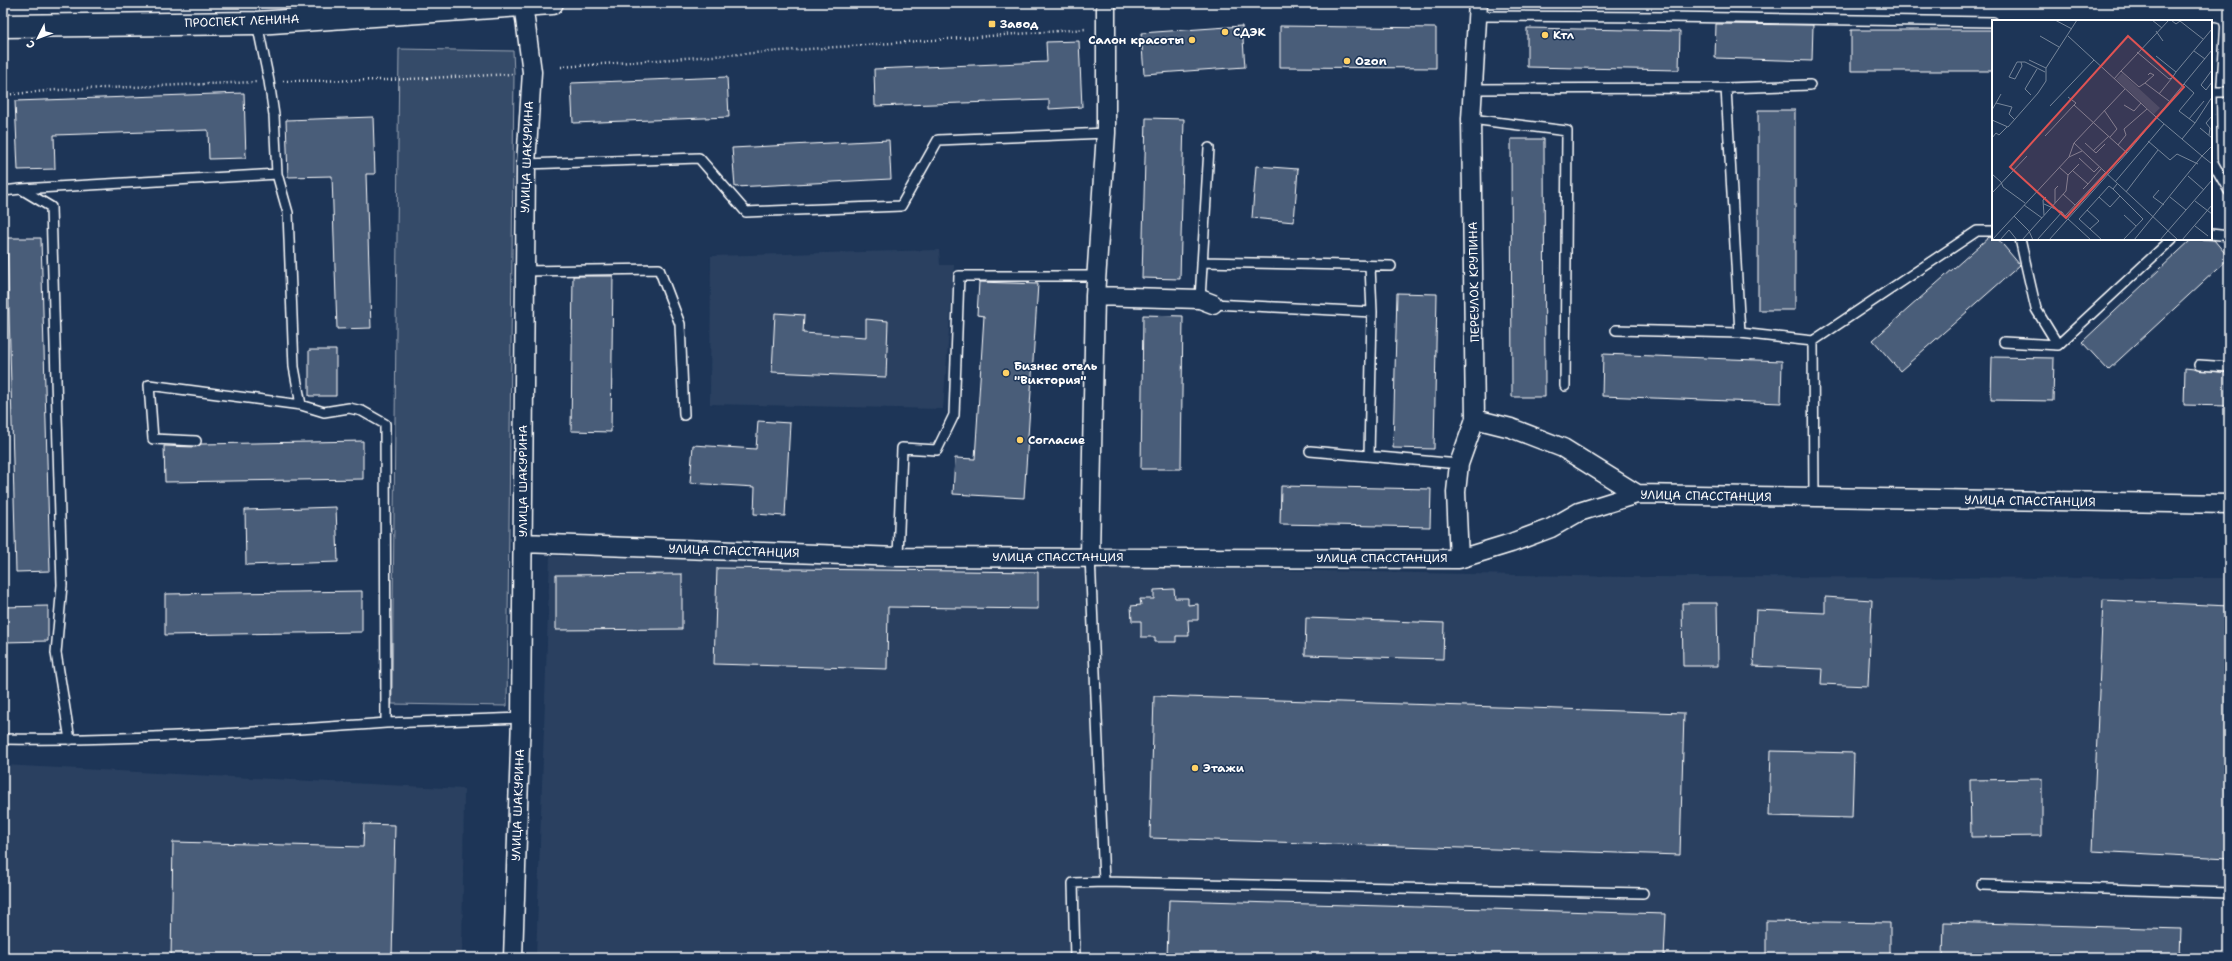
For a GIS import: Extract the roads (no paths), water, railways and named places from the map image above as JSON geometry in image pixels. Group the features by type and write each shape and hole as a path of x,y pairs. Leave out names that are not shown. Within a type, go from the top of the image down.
{"main road":[{"name":"ПРОСПЕКТ ЛЕНИНА","path":"3,26 256,23 552,3"}],"street":[{"path":"1090,556 1095,296 1106,133 1106,3"},
{"name":"УЛИЦА ШАКУРИНА","path":"513,958 521,718 526,164 532,72 523,4"},
{"name":"ПЕРЕУЛОК КРУПИНА","path":"1460,559 1456,492 1459,464 1475,419 1471,119 1478,10"},
{"path":"1095,296 1206,302"},
{"path":"1475,419 1511,428 1563,448 1637,494"},
{"name":"УЛИЦА СПАССТАНЦИЯ","path":"523,543 898,557 1090,556 1460,559 1511,543 1551,528 1579,512 1637,494 2229,504"}],"lane":[{"path":"1478,10 1992,22"},
{"path":"256,23 269,82 274,115 277,174 288,213 294,367 301,405"},
{"path":"2212,27 2215,27 2212,76"},
{"path":"1473,88 1726,88 1810,85"},
{"path":"1726,88 1740,333"},
{"path":"2212,92 2229,92"},
{"path":"1471,119 1567,131 1565,386"},
{"path":"526,164 699,158 746,212 901,206 938,140 1106,133"},
{"path":"1209,148 1202,262 1206,302 1372,312"},
{"path":"2212,160 2229,191"},
{"path":"4,191 21,188 277,174"},
{"path":"21,188 51,208 62,585 56,653 70,740"},
{"path":"1616,330 1740,333 1813,341 1977,231 1992,231"},
{"path":"2212,234 2229,236"},
{"path":"2020,240 2036,309 2058,345"},
{"path":"2004,342 2058,345 2171,240"},
{"path":"1202,262 1391,266"},
{"path":"1369,456 1372,312 1370,266"},
{"path":"524,271 659,269 680,324 684,415"},
{"path":"898,557 902,448 936,450 954,415 959,276 1096,276"},
{"path":"1813,341 1814,498"},
{"path":"2199,365 2229,367"},
{"path":"196,441 154,439 149,385 301,405 324,412 349,408 356,409 385,424 386,723"},
{"path":"1310,451 1459,464"},
{"path":"1090,556 1104,882"},
{"path":"3,739 70,740 211,736 386,723 521,718"},
{"path":"1075,958 1073,883 1104,882 1643,893"},
{"path":"1982,885 2229,893"}],"place":[{"name":"Завод","path":"992,24"},
{"name":"СДЭК","path":"1225,32"},
{"name":"Ктл","path":"1545,35"},
{"name":"Салон красоты","path":"1192,40"},
{"name":"Ozon","path":"1347,61"},
{"name":"Бизнес отель \"Виктория\"","path":"1006,373"},
{"name":"Согласие","path":"1020,440"},
{"name":"Этажи","path":"1195,768"}]}
